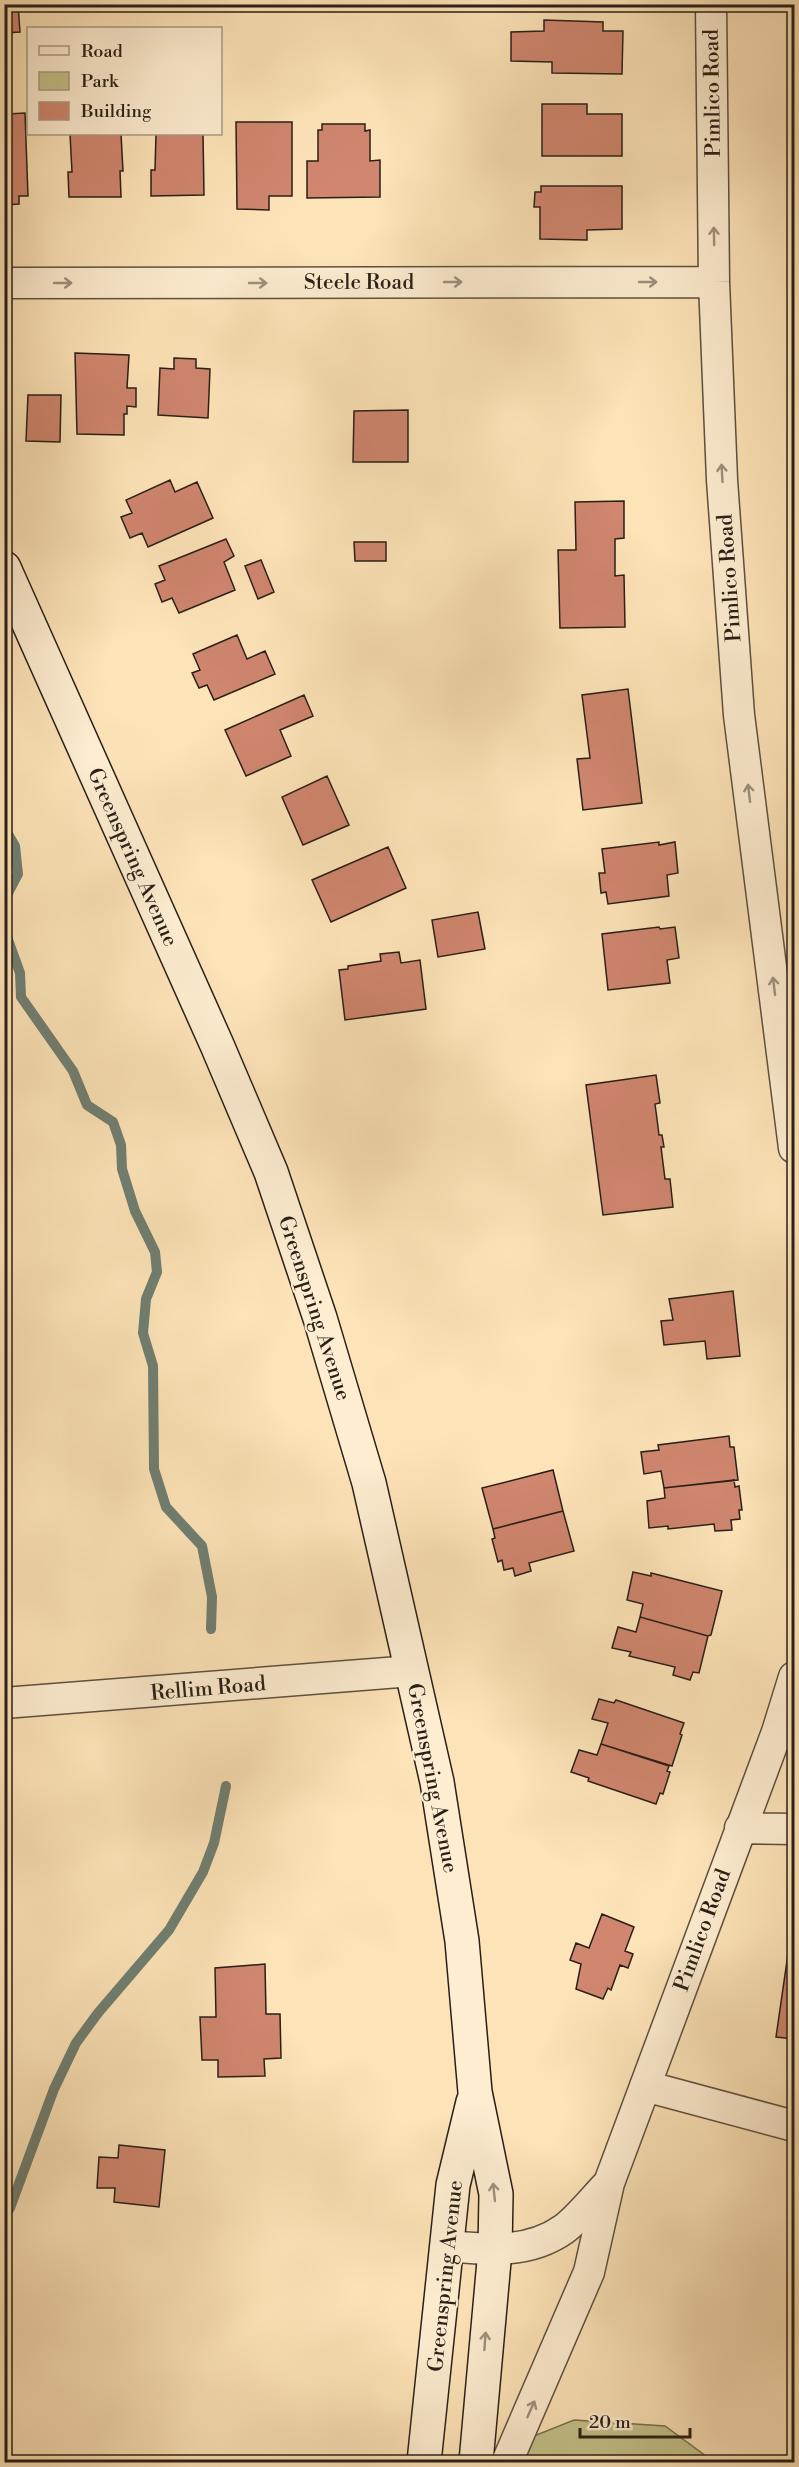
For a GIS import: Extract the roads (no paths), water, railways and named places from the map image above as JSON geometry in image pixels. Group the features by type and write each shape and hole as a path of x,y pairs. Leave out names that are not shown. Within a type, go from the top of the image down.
{"main road":[{"name":"Greenspring Avenue","path":"4,568 218,1045 271,1172 320,1318 369,1483 437,1782 458,1909 475,2092 496,2194 495,2250 476,2463"},
{"name":"Greenspring Avenue","path":"424,2463 453,2185 475,2092"}],"street":[{"name":"Pimlico Road","path":"711,4 714,282 722,480 739,715 795,1149"},
{"name":"Steele Road","path":"4,283 714,282"},
{"name":"Rellim Road","path":"4,1703 412,1671"},
{"name":"Pimlico Road","path":"507,2463 589,2272 609,2183 740,1828 786,1737 795,1677"},
{"path":"740,1828 795,1829"},
{"path":"645,2086 795,2126"},
{"name":"Pimlico Road","path":"448,2246 495,2250 536,2244 565,2228 609,2183"}],"waterway":[{"path":"4,827 15,846 18,874 4,901"},
{"path":"4,908 7,937 20,973 21,997 73,1071 87,1105 113,1122 121,1145 122,1169 135,1211 155,1252 157,1272 146,1299 143,1333 153,1366 154,1469 166,1507 202,1546 212,1597 211,1629"},
{"path":"4,2218 10,2208 54,2089 76,2043 98,2013 169,1930 203,1872 214,1843 226,1786"}]}
